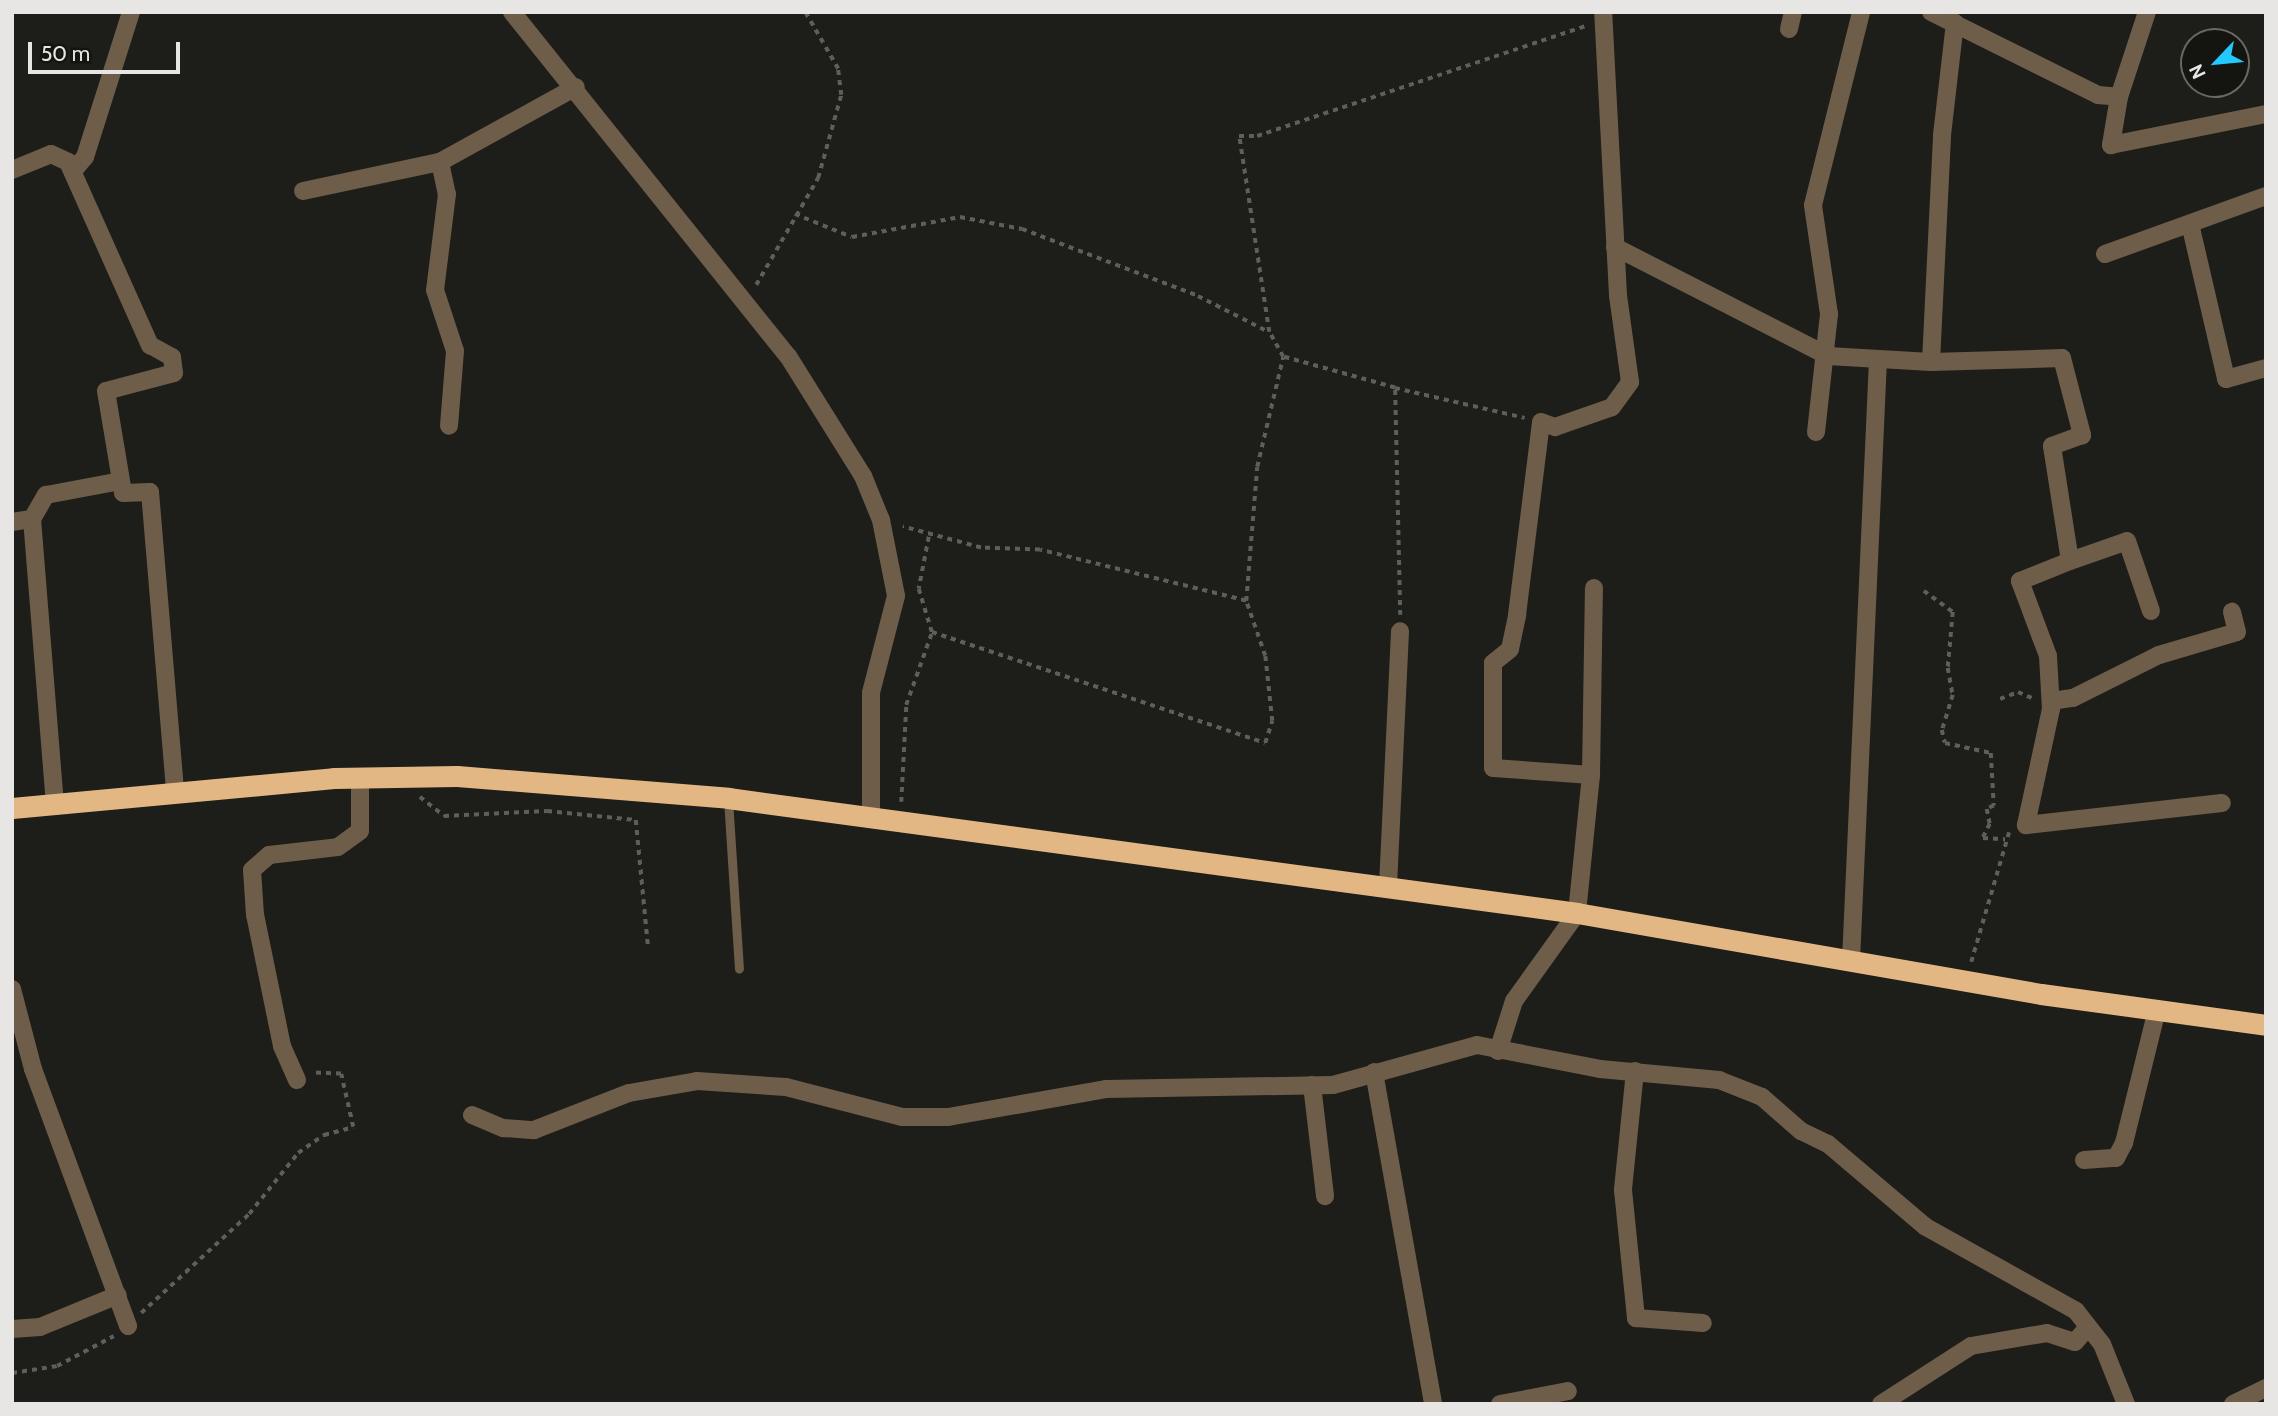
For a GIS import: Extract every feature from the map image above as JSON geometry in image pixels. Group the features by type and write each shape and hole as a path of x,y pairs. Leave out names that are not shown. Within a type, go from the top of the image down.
{"highway":[{"path":"12,808 360,778 457,776 728,798 901,818 1577,913 1966,981 2266,1025"}],"street":[{"path":"74,170 85,157 131,12"},
{"path":"512,12 576,87 745,304 827,417 863,476 881,520 896,596 871,693 871,814"},
{"path":"1816,432 1821,368 1828,356 1814,205 1861,12"},
{"path":"1931,12 2098,95 2119,97"},
{"path":"2147,12 2119,97 2111,145 2266,114"},
{"path":"1591,775 1493,768 1493,663 1510,649 1517,615 1541,422 1555,426 1612,407 1627,394 1615,247 1603,15"},
{"path":"1931,362 1942,135 1955,23"},
{"path":"303,191 440,162 576,87"},
{"path":"12,170 51,154 74,170 131,309 150,345 172,357 174,373 106,391 123,493 150,492 175,792"},
{"path":"440,162 447,194 435,290 455,351 449,426"},
{"path":"2105,254 2191,228 2266,195"},
{"path":"2191,228 2226,379 2266,368"},
{"path":"1615,247 1828,356 1931,362 2062,358 2082,435 2052,446 2070,561"},
{"path":"1851,961 1878,360"},
{"path":"55,803 32,519 46,495 121,481"},
{"path":"12,522 32,519"},
{"path":"2151,611 2127,541 2020,581 2048,656 2051,701 2026,825 2222,803"},
{"path":"1498,1051 1514,1001 1577,913 1591,775 1594,588"},
{"path":"2051,701 2073,698 2159,655 2237,632 2232,612"},
{"path":"1388,886 1400,631"},
{"path":"297,1080 282,1046 255,915 252,870 269,856 338,847 360,831 360,778"},
{"path":"12,991 33,1069 128,1326"},
{"path":"2084,1160 2116,1158 2124,1143 2157,1010"},
{"path":"472,1115 503,1128 534,1130 629,1093 697,1081 786,1087 925,1118 986,1114 1106,1089 1312,1085 1477,1045 1498,1051 1635,1071 1719,1080 1762,1097 1926,1227 2076,1311 2088,1326 2126,1404"},
{"path":"1635,1071 1623,1190 1636,1318 1703,1323"},
{"path":"1374,1072 1433,1404"},
{"path":"1312,1085 1325,1196"},
{"path":"12,1329 40,1327 118,1295"},
{"path":"1881,1404 1971,1346 2047,1333 2075,1342 2088,1326"},
{"path":"2234,1404 2266,1388"},
{"path":"1500,1404 1568,1391"}],"lane":[{"path":"728,798 739,969"}],"path":[{"path":"745,304 818,178 841,95 838,69 805,12"},
{"path":"932,632 1265,743 1272,721 1265,656 1246,601 1257,467 1283,357 1269,331 1237,151 1240,136 1530,48 1603,15"},
{"path":"795,214 852,237 960,218 1023,229 1198,296 1269,331"},
{"path":"1283,357 1395,388 1541,422"},
{"path":"1395,388 1400,631"},
{"path":"881,520 929,537 981,548 1040,550 1246,601"},
{"path":"901,818 906,705 932,632 919,589 929,537"},
{"path":"1924,591 1953,612 1948,667 1953,695 1942,730 1945,743 1991,753 1994,806 1987,809 1990,824 1983,838 2005,839"},
{"path":"2000,698 2018,692 2051,701"},
{"path":"406,796 417,795 444,816 547,811 636,820 648,944"},
{"path":"1966,981 2005,839 2013,826 2026,825"},
{"path":"12,1373 57,1366 128,1326 249,1214 298,1153 324,1135 353,1127 341,1074 307,1072 297,1080"}]}
